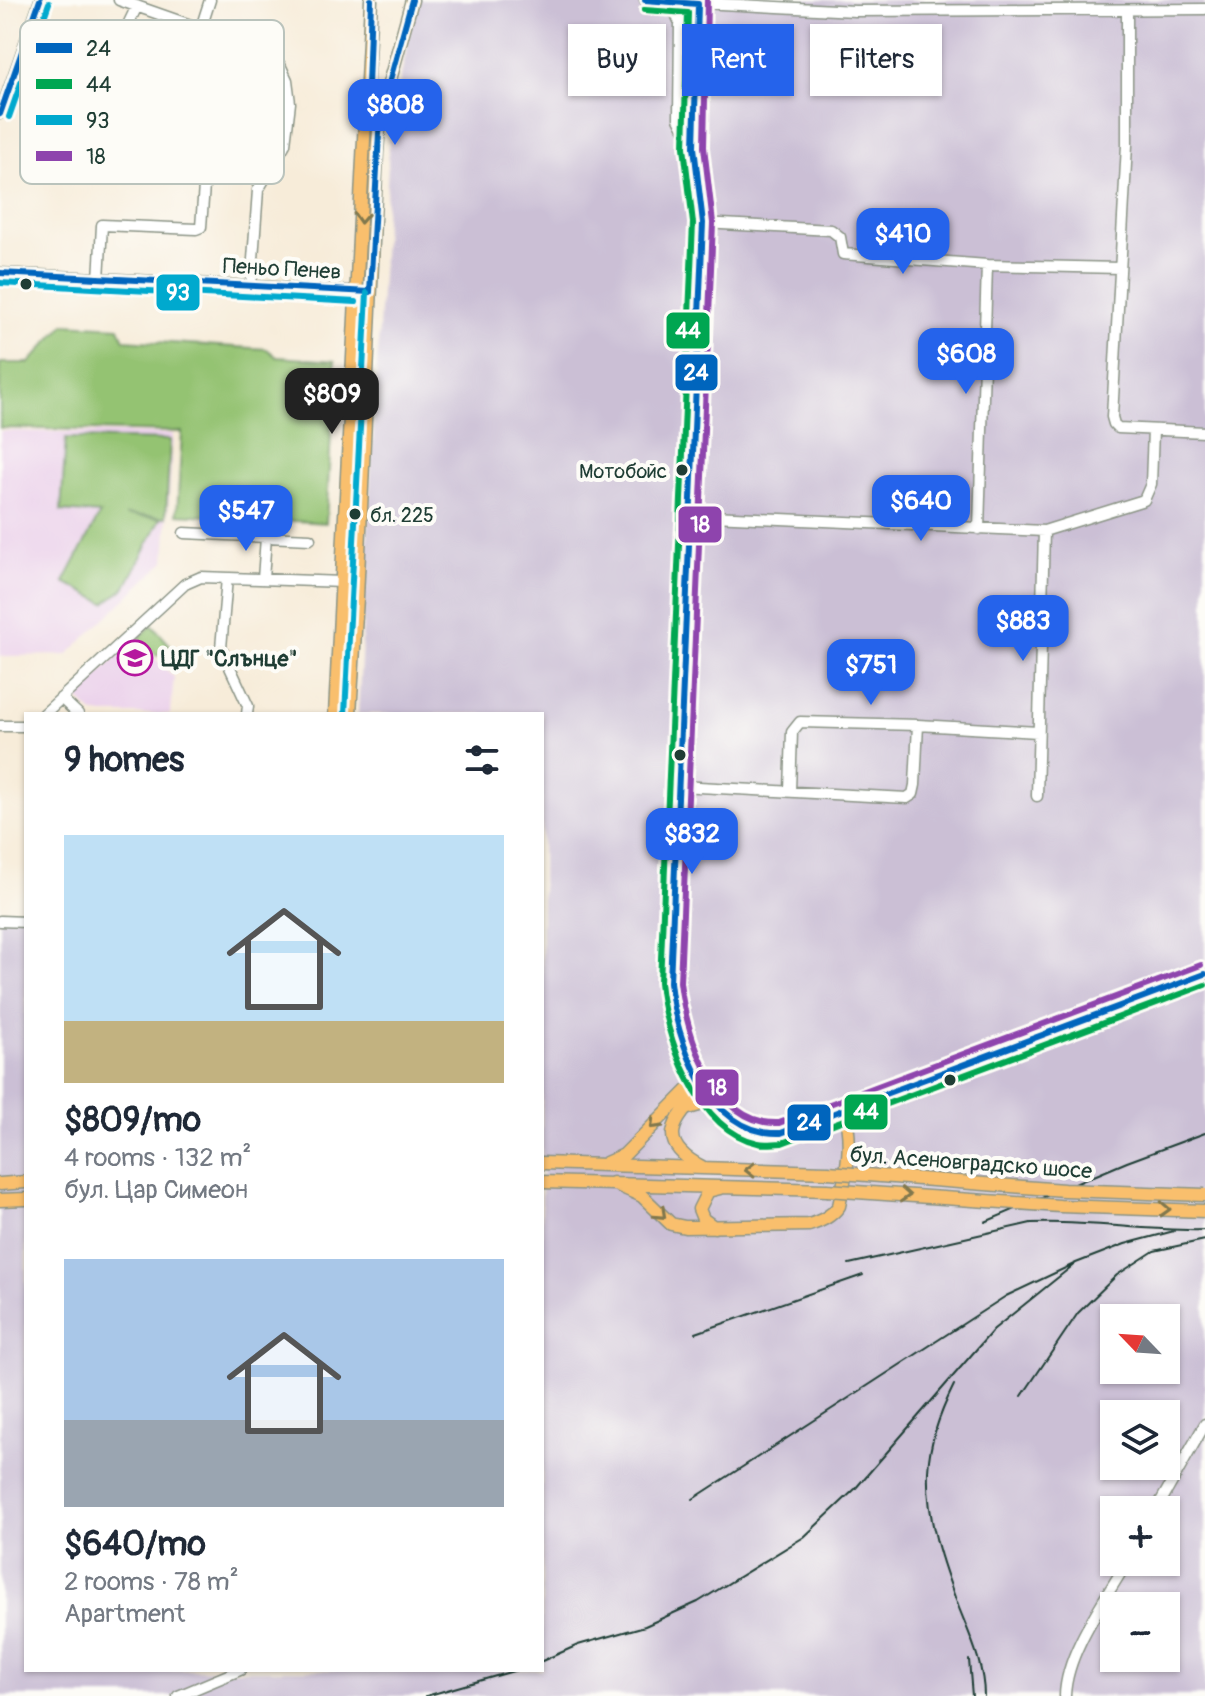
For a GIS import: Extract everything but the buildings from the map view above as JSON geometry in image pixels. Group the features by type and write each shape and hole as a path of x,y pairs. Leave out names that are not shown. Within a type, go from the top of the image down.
{"main road":[{"path":"350,712 371,0"},
{"path":"335,712 364,292 380,116 412,0"},
{"path":"703,1082 673,1133 673,1145 684,1158 705,1169"},
{"path":"604,1164 624,1155 703,1082"},
{"path":"685,1109 703,1104 720,1107"},
{"path":"613,1183 642,1196 671,1224 685,1227 809,1225 835,1212 839,1206 850,1155 844,1111"},
{"name":"бул. Асеновградско шосе","path":"544,1163 828,1172 1064,1190 1205,1195"},
{"path":"0,1184 24,1182"},
{"name":"бул. Асеновградско шосе","path":"544,1182 827,1190 1060,1206 1205,1211"},
{"path":"714,1227 703,1219 699,1209 708,1191 723,1186"},
{"path":"0,1200 24,1199"}],"street":[{"path":"33,20 40,0"},
{"path":"119,0 178,20"},
{"path":"204,20 210,0"},
{"path":"651,1 840,10 1205,9"},
{"path":"651,1 676,14 680,23 679,118 694,147"},
{"path":"698,4 694,147 703,223 670,982 673,1012 681,1041 703,1082 720,1107 735,1121 757,1133 781,1133 1078,1019 1205,974"},
{"path":"130,20 137,6"},
{"path":"1127,11 1127,145 1112,417 1118,428 1205,432"},
{"path":"0,114 20,57"},
{"path":"284,74 290,103 285,144"},
{"path":"99,280 102,225 196,229 203,222 205,184"},
{"path":"251,287 258,190 262,184"},
{"path":"703,223 831,230 840,237 843,254 987,265 1120,268"},
{"path":"979,529 987,265"},
{"name":"Пеньо Пенев","path":"0,273 364,292"},
{"path":"690,515 1044,531 1144,500 1151,484 1153,430"},
{"path":"1037,796 1044,531"},
{"path":"184,533 310,539"},
{"path":"263,579 266,537"},
{"path":"46,712 185,584 201,577 343,582"},
{"path":"227,578 221,648 248,706 247,712"},
{"path":"61,698 76,712"},
{"path":"790,791 792,732 800,722 1038,732"},
{"path":"680,786 907,798 913,794 915,785 918,725"},
{"path":"0,726 24,726"},
{"path":"0,921 24,922"},
{"path":"1164,1496 1205,1424"},
{"path":"1065,1696 1065,1680 1080,1645 1119,1576"},
{"path":"178,1696 235,1672"}],"shaded area":[{"path":"417,0 1205,0 1205,1696 0,1696 0,914 24,913 24,1672 544,1672 544,712 358,712 390,128"},
{"path":"0,431 173,434 165,561 67,655 0,656"},
{"name":"ЦДГ \"Слънце\"","path":"135,639 174,677 170,712 92,712 76,697"}],"green space":[{"path":"65,324 119,327 124,340 267,349 277,357 335,361 326,523 177,514 182,432 0,428 0,363 29,363"},
{"path":"66,438 170,440 166,517 125,515 161,518 126,587 105,603 64,582 100,514 61,511"},
{"path":"152,625 170,645 157,656 139,638"}],"railway":[{"path":"985,1222 1205,1133"},
{"path":"849,1264 1031,1223 1205,1230"},
{"path":"693,1499 1006,1296 1125,1244 1174,1231"},
{"path":"1022,1396 1078,1313 1117,1275 1154,1251 1205,1240"},
{"path":"544,1660 578,1645 645,1626 698,1602 804,1537 855,1489 994,1329 1076,1263"},
{"path":"696,1333 863,1275"},
{"path":"954,1385 933,1438 928,1489 942,1559 979,1662 984,1696"},
{"path":"969,1660 972,1696"},
{"path":"426,1696 510,1672"}],"transit line":[{"name":"24","path":"33,20 40,0"},
{"name":"24","path":"367,115 371,0"},
{"name":"24","path":"0,273 370,292 380,116 412,0"},
{"name":"24","path":"645,0 698,4 694,147 703,223 670,982 680,1031 700,1081 715,1102 734,1119 756,1130 781,1133 1205,974"},
{"name":"18","path":"707,0 704,147 713,223 680,982 689,1026 707,1073 737,1109 756,1120 779,1123 1201,965"},
{"name":"93","path":"43,20 49,3"},
{"name":"44","path":"644,10 688,13 684,147 693,223 660,982 677,1053 701,1101 717,1120 736,1135 761,1144 782,1143 1205,985"},
{"name":"24","path":"0,114 20,57"},
{"name":"93","path":"9,117 20,86"},
{"name":"93","path":"0,283 356,302"},
{"name":"93","path":"345,712 367,293"}],"place":[{"name":"Мотобойс","path":"682,470"},
{"name":"бл. 225","path":"355,514"},
{"name":"ЦДГ \"Слънце\"","path":"135,658"}]}
